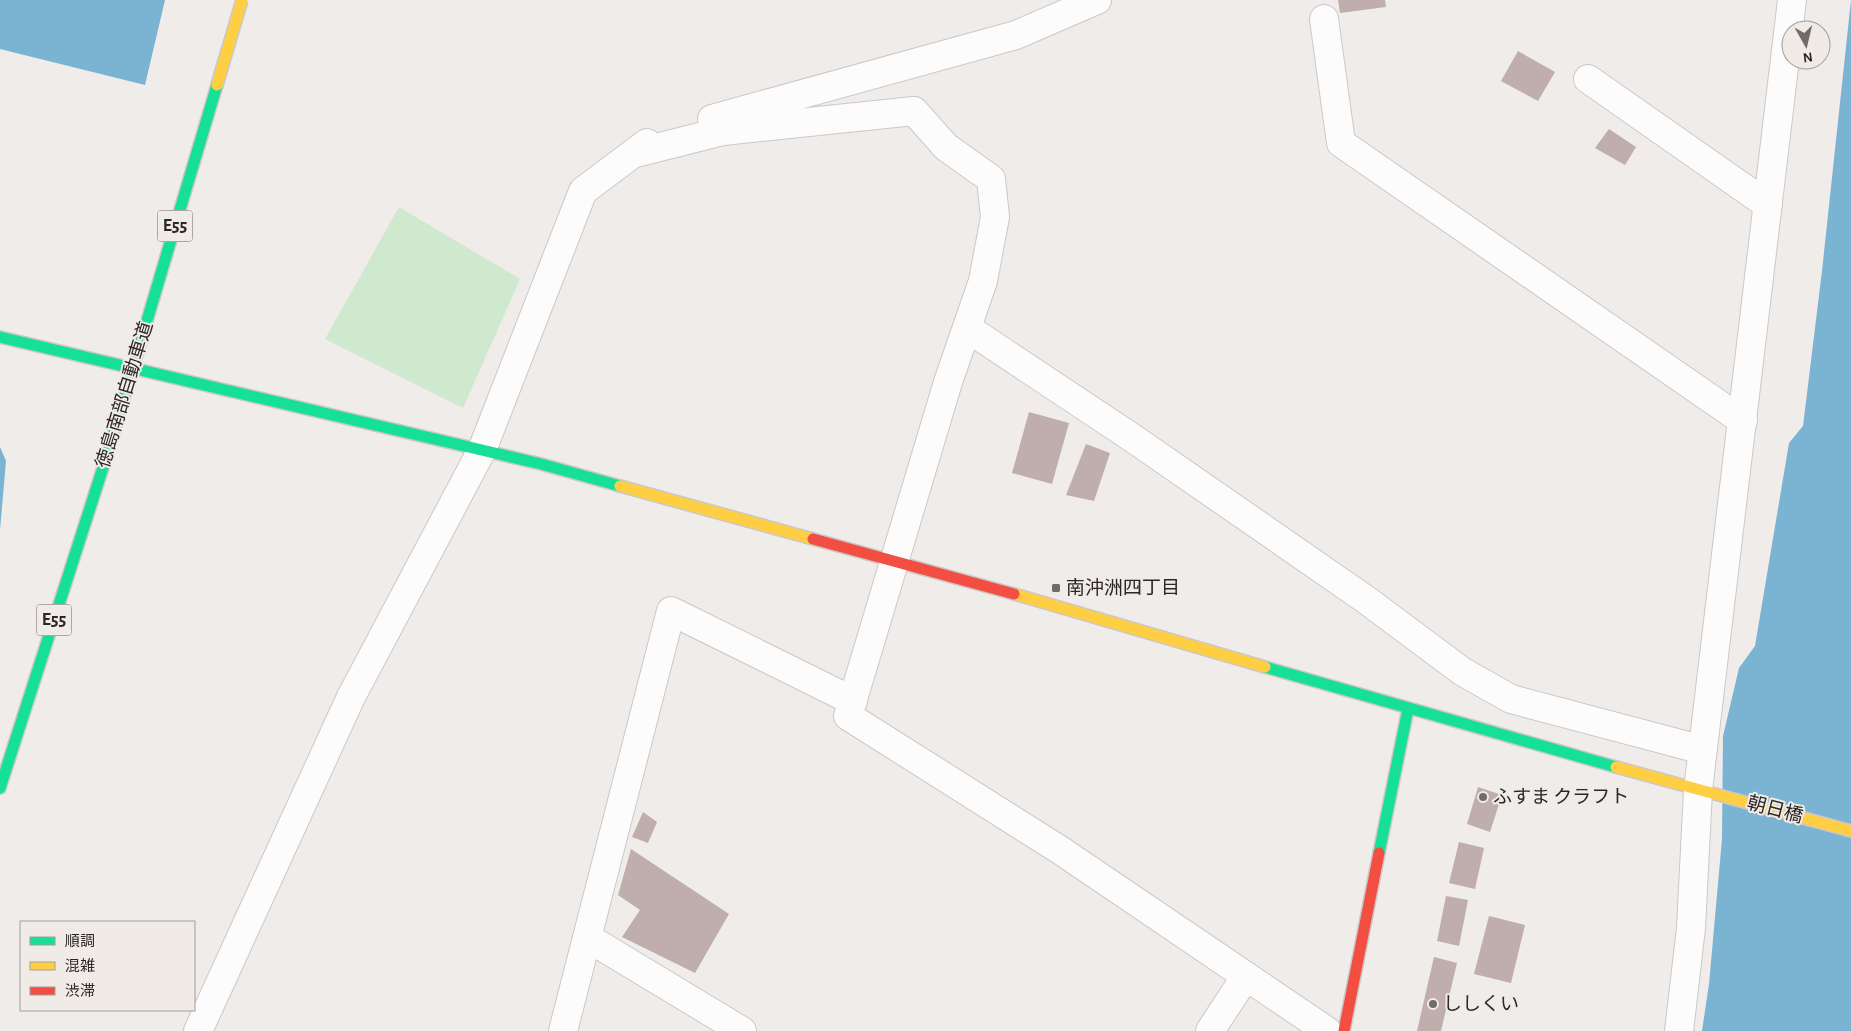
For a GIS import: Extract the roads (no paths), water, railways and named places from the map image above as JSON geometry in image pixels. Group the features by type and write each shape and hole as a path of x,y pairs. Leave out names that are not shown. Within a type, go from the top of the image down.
{"main road":[{"name":"徳島南部自動車道","path":"0,788 108,452 242,0"},
{"name":"朝日橋","path":"0,336 551,466 1088,614 1408,709 1851,832"},
{"path":"1342,1030 1408,709"}],"street":[{"path":"198,1031 351,697 482,450 583,191 662,132 1016,36 1097,0"},
{"path":"1679,1031 1690,928 1698,790 1792,0"},
{"path":"1324,19 1341,143 1743,420"},
{"path":"1588,79 1768,206"},
{"path":"632,154 722,131 914,111 946,147 991,179 995,217 984,281 948,382 848,716 1060,850 1246,976 1342,1030"},
{"path":"967,328 1134,439 1366,599 1463,672 1511,699 1703,750"},
{"path":"563,1031 671,611 853,701"},
{"path":"588,938 742,1031"},
{"path":"1210,1031 1246,976"}],"water":[{"path":"0,0 165,0 145,85 0,49"},
{"path":"1851,0 1851,1031 1702,1031 1709,984 1722,839 1723,736 1739,668 1755,646 1789,443 1803,426 1822,271"},
{"path":"0,447 6,461 0,530"}],"place":[{"name":"南沖洲四丁目","path":"1056,588"},
{"name":"ふすま クラフト","path":"1483,797"},
{"name":"ししくい","path":"1433,1004"}]}
